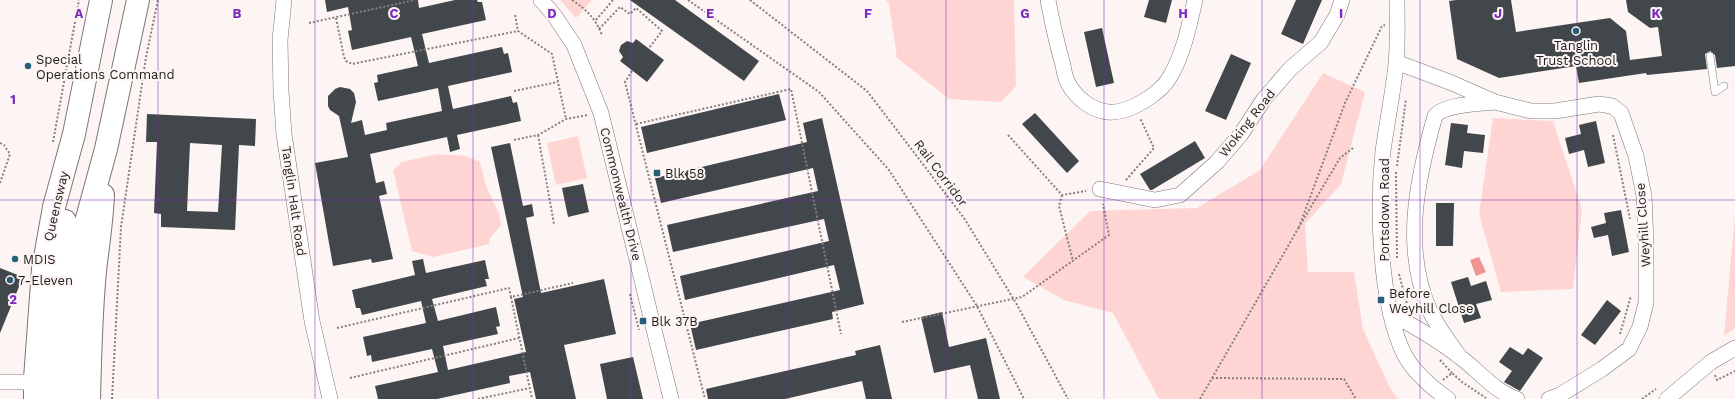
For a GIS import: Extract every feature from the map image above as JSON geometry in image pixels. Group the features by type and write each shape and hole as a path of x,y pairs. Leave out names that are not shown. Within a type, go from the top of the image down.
{"highway":[{"name":"Queensway","path":"35,389 43,269 54,207 74,134 101,0"},
{"path":"72,399 72,335 86,222 106,149 138,0"},
{"name":"Queensway","path":"53,399 60,268 74,134"},
{"path":"89,399 95,270 101,226 106,149"}],"street":[{"name":"Tanglin Halt Road","path":"284,0 280,48 284,134 312,321 330,399"},
{"name":"Commonwealth Drive","path":"542,0 574,45 601,113 671,399"},
{"path":"1048,0 1056,42 1067,82 1082,101 1096,109 1110,112 1134,107 1153,96 1171,76 1184,46 1195,0"},
{"name":"Woking Road","path":"1100,189 1155,200 1180,195 1216,162 1241,134 1264,99 1290,69 1321,42 1338,16 1342,0"},
{"name":"Portsdown Road","path":"1397,0 1396,62 1383,153 1381,198 1384,272 1390,313 1404,354 1434,395 1448,399"},
{"path":"1396,62 1452,83 1495,102 1531,110 1555,111 1576,106 1599,104 1612,106 1621,114"},
{"path":"1460,357 1443,334 1430,310 1423,289 1416,260 1414,218 1422,170 1435,116 1442,110 1453,107 1495,102"},
{"name":"Weyhill Close","path":"1549,399 1560,395 1602,369 1629,349 1640,327 1646,303 1644,196 1636,156 1621,114"},
{"path":"1390,313 1413,325 1460,357 1497,388 1517,399"},
{"path":"1667,399 1711,362 1735,348"},
{"path":"0,382 25,382 35,389"}],"lane":[{"path":"1710,56 1715,92 1724,86"}],"path":[{"path":"112,399 121,227 146,57 158,0"},
{"path":"309,23 415,0"},
{"path":"572,0 583,7 596,20 602,35"},
{"path":"596,20 614,0"},
{"path":"688,0 819,92 890,170 976,306 1024,399"},
{"name":"Rail Corridor","path":"750,0 867,91 964,218 1014,300 1068,399"},
{"path":"599,29 620,7 630,14 636,8 662,31 649,48"},
{"path":"515,15 518,31 552,54 566,119"},
{"path":"336,18 344,57 352,64 518,31"},
{"path":"1299,227 1345,103 1382,26 1397,19"},
{"path":"632,71 625,82 705,399"},
{"path":"514,91 558,82"},
{"path":"636,124 791,89 841,334"},
{"path":"1115,193 1154,148 1134,107"},
{"path":"514,140 538,135 566,119 601,113"},
{"path":"1621,114 1613,136 1630,220"},
{"path":"538,135 554,224"},
{"path":"1008,135 1062,194"},
{"path":"0,143 4,145 10,154 0,182"},
{"path":"1200,399 1340,158 1353,148"},
{"path":"902,322 976,306 1014,300 1022,297 1109,235 1100,189 1062,194"},
{"path":"1062,194 1059,206 1072,261"},
{"path":"511,297 573,283"},
{"path":"338,328 509,288 532,399"},
{"path":"1618,357 1620,335 1632,293"},
{"path":"350,378 519,338"},
{"path":"1448,376 1452,373 1462,382 1487,399"},
{"path":"1212,378 1344,379 1356,399"},
{"path":"478,399 530,388"}],"shaded area":[{"path":"560,0 592,0 576,18"},
{"path":"886,0 1014,0 1016,86 1001,102 949,99 897,58 889,4"},
{"path":"1323,73 1365,92 1341,184 1305,224 1308,272 1354,272 1363,329 1390,388 1398,399 1159,399 1113,313 1064,300 1023,277 1090,211 1197,208 1260,170"},
{"path":"1493,118 1553,121 1582,209 1573,289 1501,292 1479,214"},
{"path":"578,136 587,178 556,185 547,143"},
{"path":"437,154 466,156 480,162 486,186 499,214 501,225 490,238 489,244 434,257 412,251 393,170 402,162"},
{"path":"1735,216 1735,328 1724,336"},
{"path":"1479,257 1486,272 1476,276 1470,260"}],"building":[{"path":"325,0 418,0 419,8 455,0 477,0 478,2 482,2 486,20 422,34 429,63 502,47 504,54 508,53 512,72 448,86 453,109 511,96 513,103 517,102 521,121 457,135 460,149 450,152 447,137 370,154 376,183 384,181 387,194 379,196 393,259 372,263 371,259 333,266 315,163 348,157 339,116 330,110 328,106 328,96 335,89 340,87 350,89 354,93 356,102 351,123 362,120 365,135 387,130 386,123 442,111 438,88 378,101 374,83 378,82 377,75 418,66 411,37 352,50 348,31 352,30 348,7 327,12"},
{"path":"630,0 675,0 759,61 744,81"},
{"path":"1149,0 1172,0 1166,23 1144,17"},
{"path":"1296,0 1322,0 1303,44 1281,34"},
{"name":"Tanglin Trust School","path":"1511,0 1516,32 1610,18 1626,31 1630,60 1662,56 1658,27 1650,28 1628,12 1626,0 1735,0 1735,66 1717,68 1715,55 1710,51 1705,54 1707,69 1647,75 1646,73 1579,83 1576,66 1499,78 1457,59 1449,1"},
{"path":"1102,28 1114,83 1096,87 1084,32"},
{"path":"636,39 664,60 647,82 620,61 623,57 619,51 621,45 627,41 633,43"},
{"path":"1231,54 1251,63 1226,120 1205,111"},
{"path":"779,94 786,120 647,153 641,127"},
{"path":"1035,113 1079,161 1067,173 1022,124"},
{"path":"147,114 256,119 255,146 239,145 235,230 161,227 161,214 154,213 157,142 146,142","holes":["190,143 222,145 218,212 187,211"]},
{"path":"822,118 864,304 832,312 833,319 696,350 690,324 840,290 834,265 685,300 680,276 829,241 824,219 673,252 667,225 818,191 813,168 661,203 655,178 807,142 803,123"},
{"path":"1596,121 1605,163 1588,167 1584,150 1569,154 1565,138 1581,134 1579,125"},
{"path":"1451,123 1468,125 1467,133 1485,135 1483,153 1464,151 1462,168 1445,165"},
{"path":"1195,141 1205,158 1150,190 1140,174"},
{"path":"510,143 523,206 532,204 534,216 526,218 541,293 604,279 616,334 564,345 576,399 536,399 530,372 509,376 510,383 437,399 378,399 375,386 438,372 432,349 372,362 371,355 367,356 363,337 426,323 421,301 362,315 360,308 356,308 352,290 415,275 412,261 423,259 426,273 485,260 489,279 485,279 487,286 432,299 438,321 496,307 500,326 496,327 498,334 443,346 448,370 526,352 514,299 523,297 491,147"},
{"path":"583,184 589,212 568,217 562,188"},
{"path":"1436,203 1454,203 1453,246 1436,246"},
{"path":"1621,210 1629,252 1612,256 1608,235 1594,238 1591,227 1606,223 1604,213"},
{"path":"0,268 23,277 0,333"},
{"path":"1468,277 1471,286 1486,281 1492,300 1476,304 1481,318 1464,323 1451,282"},
{"path":"1607,300 1621,311 1595,345 1581,335"},
{"path":"942,312 949,347 986,338 1000,399 978,399 970,365 934,373 921,317"},
{"path":"880,345 892,399 866,399 862,381 785,399 708,399 706,389 856,355 855,351"},
{"path":"1510,347 1523,355 1528,348 1543,358 1520,391 1504,382 1512,371 1499,362"},
{"path":"633,357 643,399 607,399 600,364"}],"place":[{"name":"Tanglin Trust School","path":"1576,31"},
{"name":"Special Operations Command","path":"28,66"},
{"name":"Blk 58","path":"657,173"},
{"name":"MDIS","path":"15,259"},
{"name":"7-Eleven","path":"10,280"},
{"name":"Before Weyhill Close","path":"1381,300"},
{"name":"Blk 37B","path":"643,321"}]}
